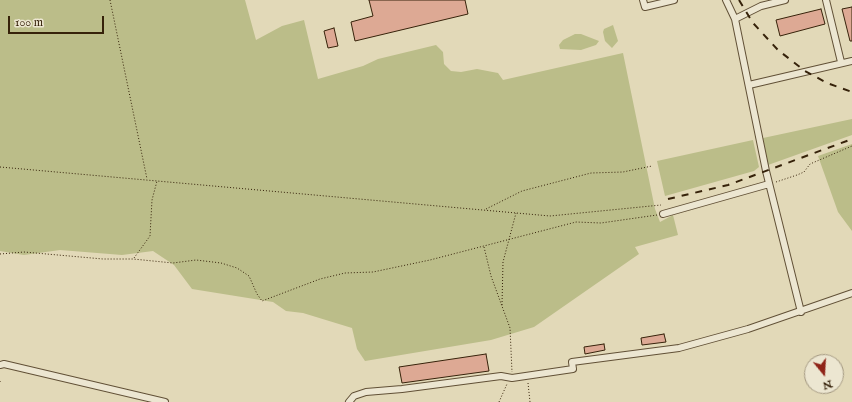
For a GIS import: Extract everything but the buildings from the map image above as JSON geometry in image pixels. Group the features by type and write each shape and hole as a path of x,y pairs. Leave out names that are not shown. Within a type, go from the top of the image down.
{"lane":[{"path":"644,0 645,7 674,0"},
{"path":"726,0 735,19 769,184 801,312"},
{"path":"735,19 761,6 785,0"},
{"path":"826,0 841,62"},
{"path":"749,85 841,62 852,61"},
{"path":"663,214 769,184"},
{"path":"349,402 354,396 366,392 501,376 511,378 528,376 573,369 572,362 679,348 748,329 801,312 852,293"},
{"path":"0,365 4,364 165,402"}],"path":[{"path":"110,0 147,180"},
{"path":"769,184 804,172 810,164 852,146"},
{"path":"485,210 522,191 591,173 623,172 652,166"},
{"path":"0,167 550,216 661,205"},
{"path":"133,259 150,236 152,200 157,181"},
{"path":"502,305 503,262 516,213"},
{"path":"0,254 24,252 173,263 196,260 237,268 249,276 256,294 262,301 320,280 345,273 373,272 484,247 576,222 602,223 663,214"},
{"path":"484,247 491,276 510,328 511,378 499,402"},
{"path":"528,376 530,402"}],"green space":[{"path":"0,0 245,0 256,40 282,26 304,20 318,79 363,66 378,59 436,45 443,52 444,64 451,71 461,72 477,69 498,73 503,80 623,53 655,209 660,222 673,215 678,235 635,247 639,254 534,327 491,340 365,361 357,349 352,328 303,313 286,311 273,302 192,289 174,265 153,251 122,255 60,250 24,255 0,251"},
{"path":"613,25 618,41 612,48 605,41 603,32 604,29"},
{"path":"575,34 581,34 599,41 596,45 581,50 560,49 559,45 563,40"},
{"path":"852,119 852,135 768,165 763,138"},
{"path":"753,140 759,167 754,171 665,196 657,161"},
{"path":"852,144 852,231 838,212 818,156"}],"railway":[{"path":"739,0 753,23 778,50 805,71 827,83 852,92"},
{"path":"668,199 728,185 852,139"}]}
